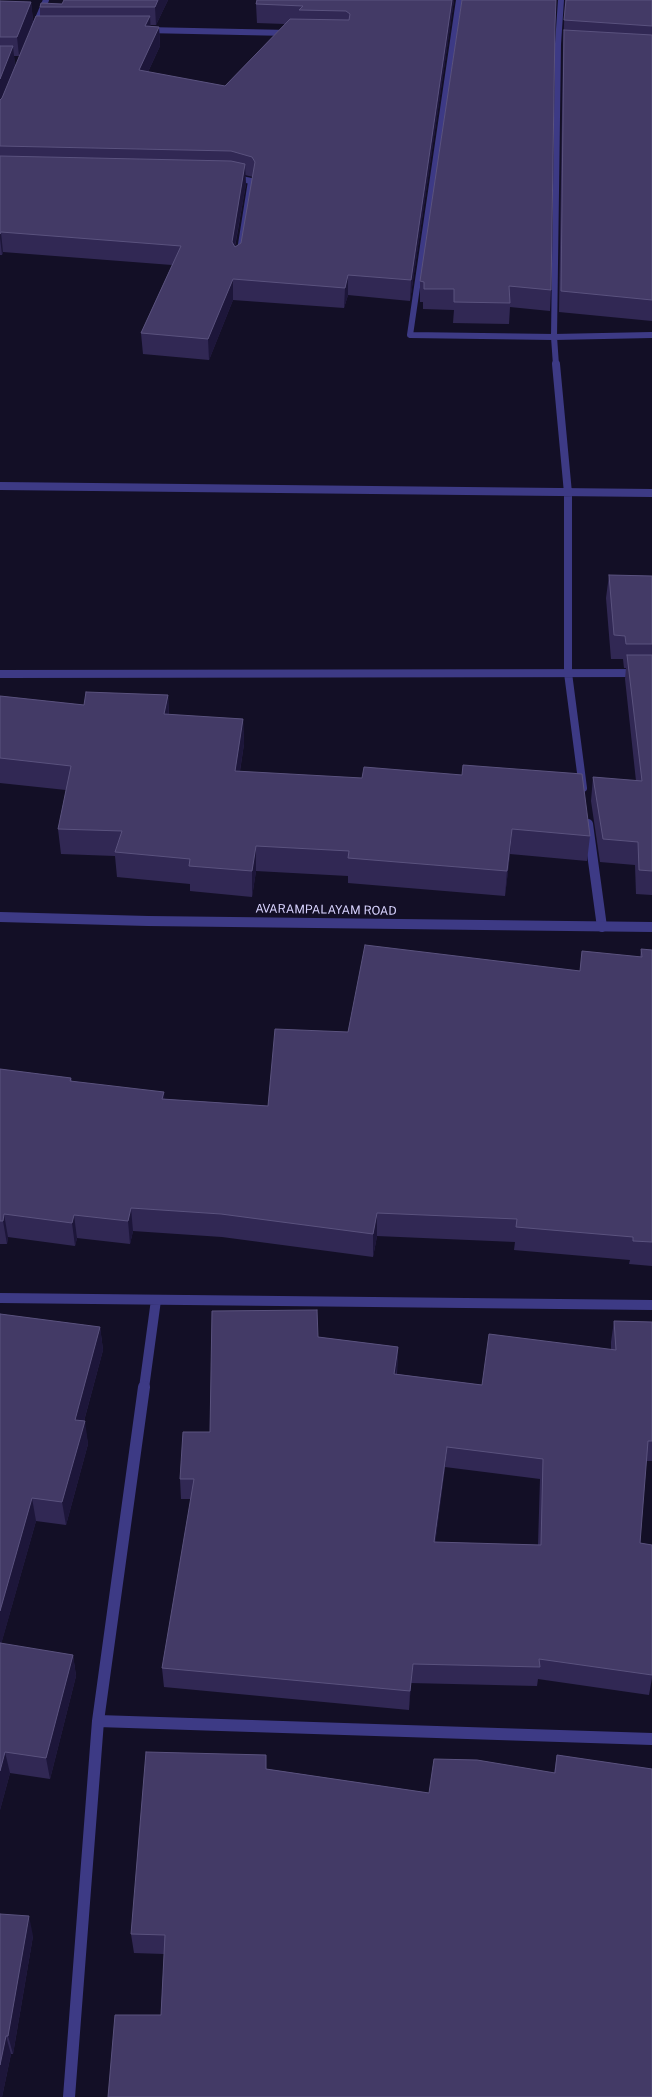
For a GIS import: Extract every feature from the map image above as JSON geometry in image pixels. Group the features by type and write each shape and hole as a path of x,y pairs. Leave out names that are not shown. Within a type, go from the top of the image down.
{"street":[{"path":"41,30 32,33 46,0"},
{"path":"459,0 410,335 554,337 652,335"},
{"path":"561,0 558,44 554,337 568,493 568,673 585,800"},
{"path":"136,30 299,33"},
{"path":"558,44 566,45"},
{"path":"224,176 251,181 237,263"},
{"path":"0,486 652,493"},
{"path":"0,674 652,673"},
{"path":"587,816 602,927"},
{"name":"AVARAMPALAYAM ROAD","path":"0,917 148,921 652,927"},
{"path":"0,1298 652,1305"},
{"path":"69,2097 98,1721 156,1300"},
{"path":"98,1721 652,1739"}],"building":[{"path":"64,0 158,0 155,7 40,7 41,3 62,4"},
{"path":"257,0 452,0 411,280 348,275 345,288 233,279 208,339 141,333 181,246 1,232 0,234 0,156 231,161 245,164 232,242 235,247 241,243 255,162 252,157 231,151 0,146 0,100 36,16 150,16 145,26 159,27 139,70 225,86 290,19 349,20 350,14 346,11 299,10 303,6 256,4"},
{"path":"462,0 556,0 551,290 509,286 510,303 454,302 454,289 424,289 424,282 420,281"},
{"path":"566,0 652,0 652,26 564,20"},
{"path":"0,1 31,2 17,37 0,37"},
{"path":"564,30 652,35 652,300 561,291"},
{"path":"0,46 13,46 0,79"},
{"path":"609,575 652,576 652,644 626,644 625,636 614,635"},
{"path":"627,655 652,655 652,871 639,870 638,842 603,839 593,777 642,781"},
{"path":"86,692 168,695 164,714 243,719 235,771 362,778 364,767 462,775 463,765 582,774 590,836 512,829 507,871 348,858 349,851 256,846 252,871 189,866 190,859 115,852 122,831 58,829 71,766 0,758 0,696 84,705"},
{"path":"365,945 580,971 582,951 642,957 641,949 652,950 652,1242 633,1241 633,1237 516,1227 517,1219 377,1213 373,1234 221,1214 131,1208 128,1221 74,1215 72,1223 4,1214 3,1221 0,1221 0,1069 71,1078 70,1081 164,1092 162,1099 268,1106 275,1029 348,1032"},
{"path":"317,1310 318,1337 398,1347 394,1374 482,1385 489,1334 616,1350 614,1321 652,1322 652,1441 648,1441 640,1543 652,1545 652,1675 539,1659 540,1667 413,1664 410,1691 162,1668 194,1479 180,1479 183,1432 210,1432 212,1311","holes":["447,1447 543,1459 541,1545 434,1542"]},
{"path":"0,1314 100,1327 75,1420 85,1421 62,1502 32,1498 0,1611"},
{"path":"0,1643 73,1655 46,1758 5,1752 0,1771"},
{"path":"146,1752 266,1755 266,1769 429,1793 434,1759 477,1760 555,1773 557,1755 652,1769 652,2097 108,2097 115,2015 161,2015 165,1935 131,1934"},
{"path":"0,1914 29,1916 8,2036 6,2036 0,2065"}]}
